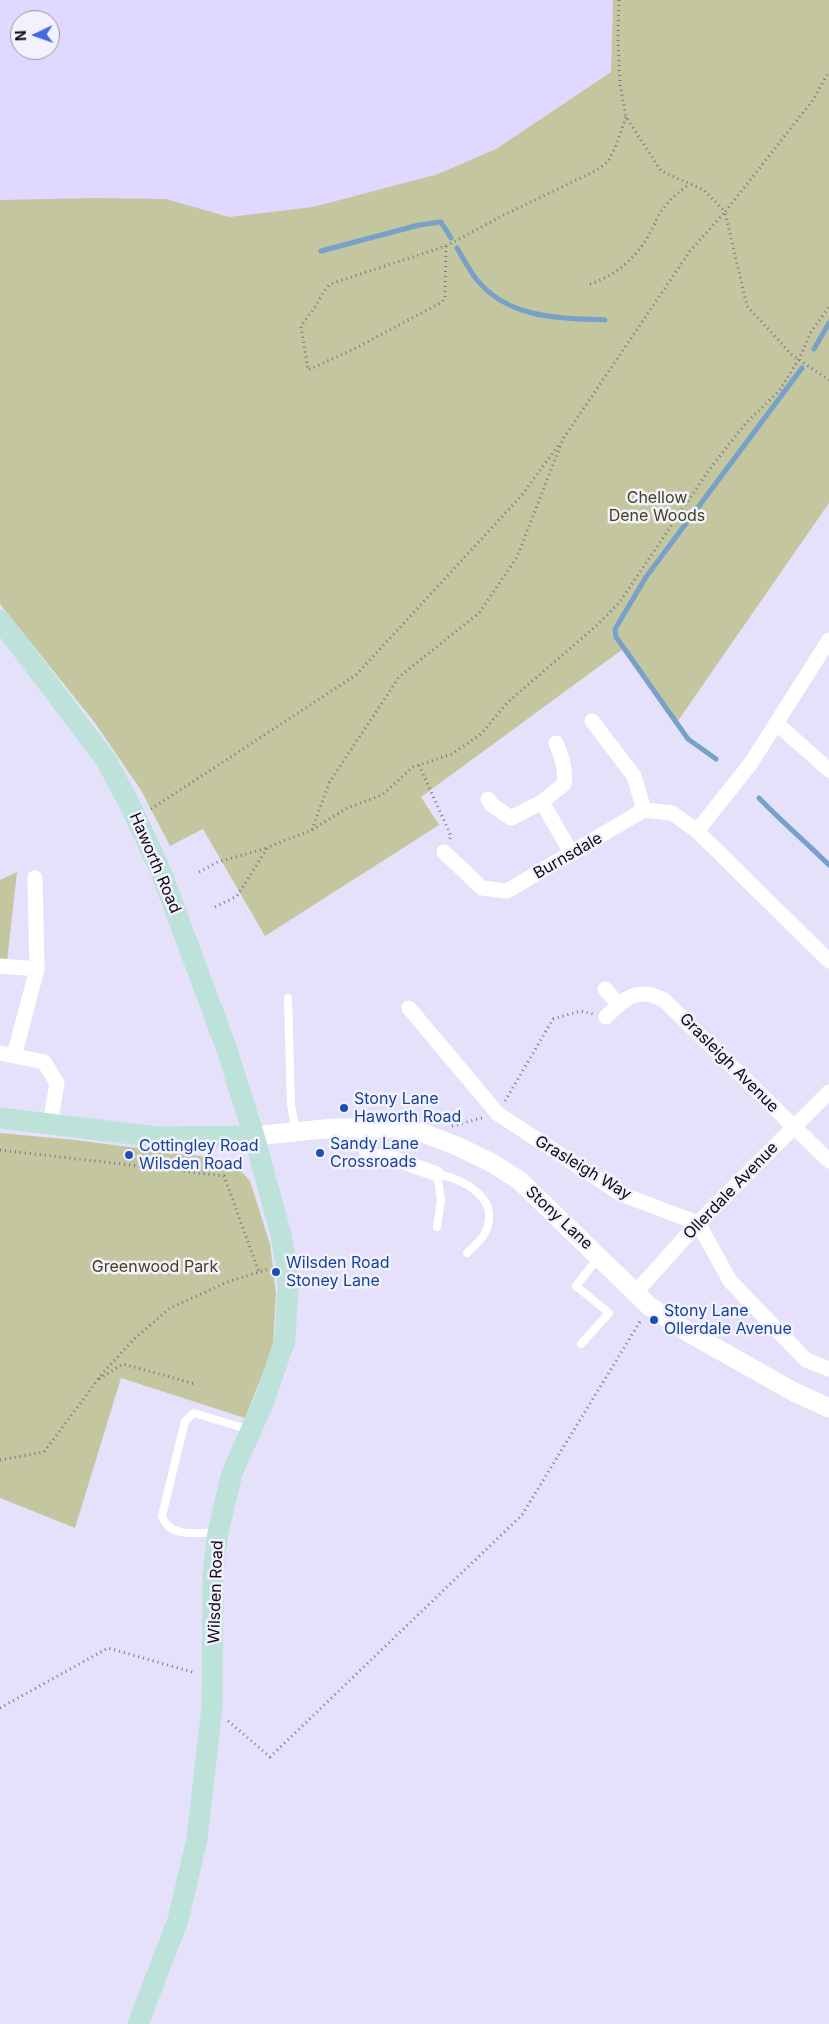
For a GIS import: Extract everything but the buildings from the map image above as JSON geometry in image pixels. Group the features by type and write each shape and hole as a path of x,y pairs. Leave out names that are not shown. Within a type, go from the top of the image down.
{"main road":[{"name":"Haworth Road","path":"0,620 106,760 136,818 165,882 226,1047 254,1136"},
{"path":"0,1118 157,1137 254,1136"},
{"name":"Wilsden Road","path":"138,2024 178,1920 197,1839 214,1678 213,1572 218,1532 232,1473 266,1399 285,1340 288,1286 286,1263 281,1235 254,1136"}],"street":[{"path":"697,831 751,762 829,640"},
{"path":"592,720 634,776 644,810 672,813 697,831 829,961"},
{"path":"776,723 829,770"},
{"path":"488,799 492,805 511,818 542,802 564,784 563,760 556,743"},
{"path":"542,802 572,854"},
{"name":"Burnsdale","path":"444,852 482,888 507,891 644,810"},
{"path":"35,878 38,969 7,1055 44,1062 57,1083 50,1124"},
{"path":"0,966 38,969"},
{"path":"605,989 619,1005"},
{"name":"Grasleigh Avenue","path":"606,1017 626,998 643,993 654,995 664,1000 829,1161"},
{"name":"Grasleigh Way","path":"409,1008 498,1114 621,1194 698,1223"},
{"name":"Ollerdale Avenue","path":"636,1292 698,1223 829,1092"},
{"path":"364,1127 367,1156 396,1160 437,1174"},
{"name":"Stony Lane","path":"254,1136 334,1128 394,1128 423,1134 457,1146 490,1162 519,1180 649,1306 691,1334 794,1392 829,1408"},
{"path":"698,1223 730,1281 806,1360 829,1369"}],"lane":[{"path":"288,998 291,1105 296,1132"},
{"path":"437,1227 441,1200 437,1174 468,1185 482,1196 487,1206 488,1220 486,1232 467,1253"},
{"path":"581,1344 609,1313 576,1286 599,1256"},
{"path":"218,1532 180,1533 164,1523 162,1516 185,1421 194,1413 251,1430"}],"path":[{"path":"619,0 620,84 626,117 660,171 704,190 725,212 747,306 780,342 799,359 829,380"},
{"path":"136,818 356,675 522,495 690,251 725,212 813,100 829,71"},
{"path":"446,246 445,298 442,302 356,348 308,370 301,326 330,284 424,255 446,246 502,216 596,171 608,162 626,117"},
{"path":"590,284 604,280 624,267 637,253 650,233 661,210 689,185"},
{"path":"199,872 218,862 268,848 312,830 347,808 382,795 412,768 452,754 481,734 507,703 596,626 619,603 709,470 745,424 780,390 799,359 811,332 829,307"},
{"path":"312,830 329,783 400,677 479,613 517,556 563,438"},
{"path":"418,765 451,836 444,852"},
{"path":"215,906 237,896 268,848"},
{"path":"451,1126 498,1114 553,1019 581,1011 606,1017"},
{"path":"0,1150 224,1176 259,1272"},
{"path":"0,1460 44,1452 96,1381 134,1339 170,1308 230,1281 286,1263"},
{"path":"212,1707 270,1757 522,1515 649,1306"},
{"path":"96,1381 123,1364 195,1384"},
{"path":"0,1708 108,1648 214,1678"}],"shaded area":[{"path":"0,0 613,0 611,72 496,149 438,174 313,207 229,217 166,199 0,200"}],"green space":[{"name":"Chellow Dene Woods","path":"613,0 829,0 829,503 675,725 623,649 421,797 439,825 265,936 203,829 170,846 141,790 95,723 0,604 0,200 166,199 229,217 313,207 438,174 496,149 611,72"},
{"path":"17,872 7,961 0,960 0,880"},
{"name":"Greenwood Park","path":"0,1133 75,1140 231,1160 250,1181 270,1244 276,1293 273,1348 245,1418 121,1378 75,1528 0,1498"}],"waterway":[{"path":"321,251 419,225 441,222 451,238"},
{"path":"457,248 477,280 490,293 504,302 536,314 553,317 605,320"},
{"path":"814,349 829,323"},
{"path":"716,759 688,739 616,637 615,629 646,577 802,368"},
{"path":"759,798 829,865"}],"place":[{"name":"Stony Lane Haworth Road","path":"344,1108"},
{"name":"Sandy Lane Crossroads","path":"320,1153"},
{"name":"Cottingley Road Wilsden Road","path":"129,1155"},
{"name":"Wilsden Road Stoney Lane","path":"276,1272"},
{"name":"Stony Lane Ollerdale Avenue","path":"654,1320"}]}
